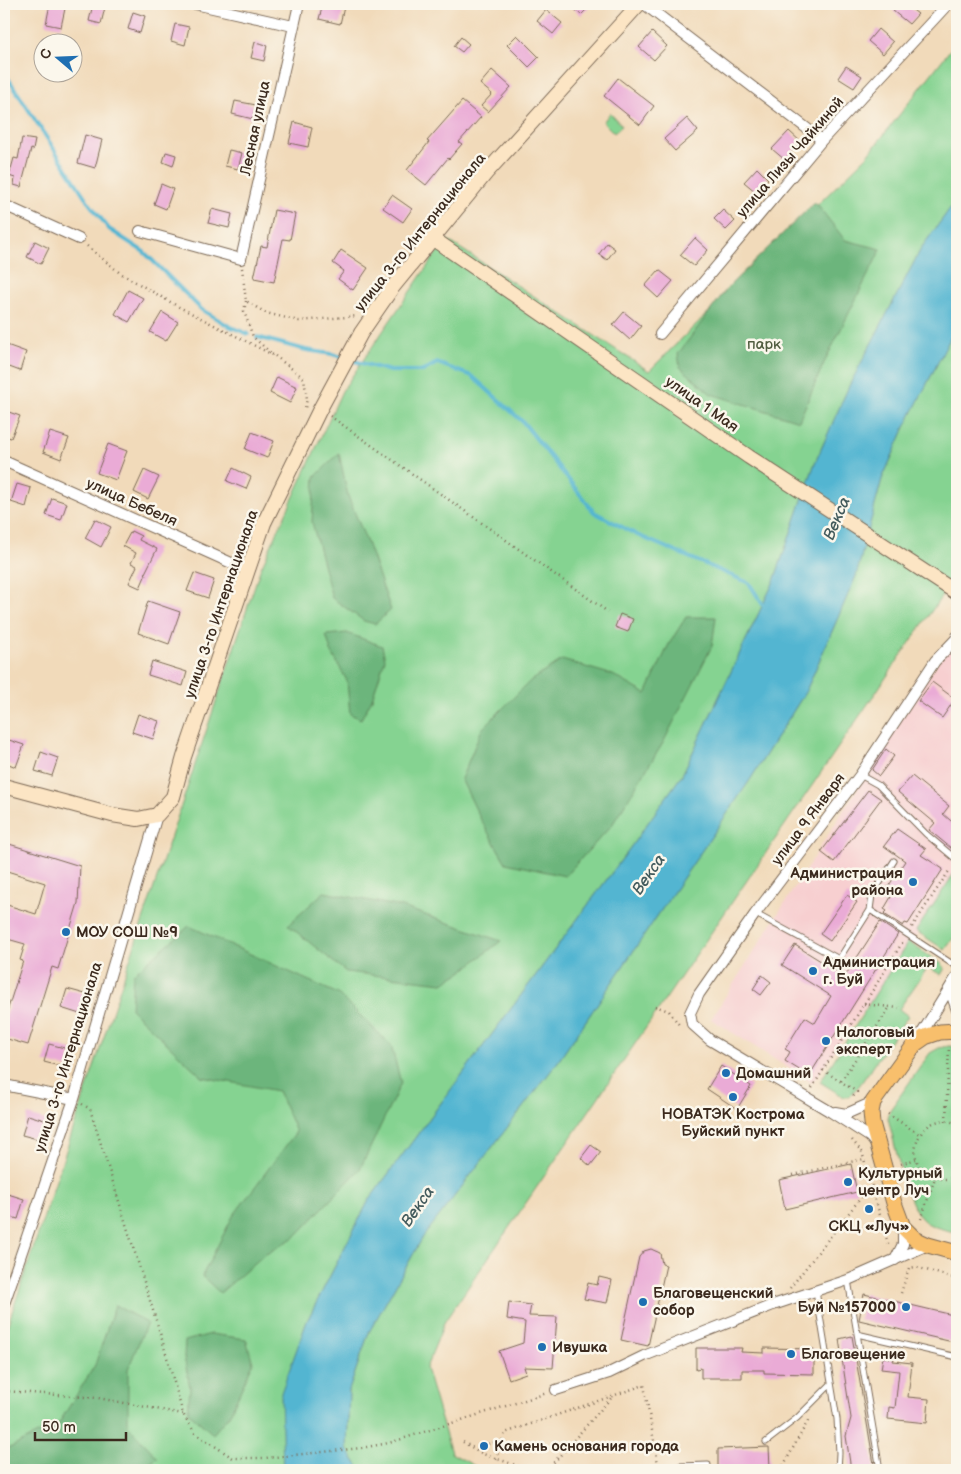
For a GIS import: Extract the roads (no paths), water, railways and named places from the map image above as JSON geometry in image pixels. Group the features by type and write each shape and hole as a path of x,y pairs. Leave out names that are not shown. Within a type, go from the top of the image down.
{"main road":[{"name":"улица 3-го Интернационала","path":"157,814 173,797 184,757 264,523 361,332 378,307 432,238 486,173 639,4"},
{"name":"улица 1 Мая","path":"432,238 750,457 957,593"},
{"path":"4,786 112,815 138,819 157,814"},
{"path":"957,1031 940,1032 925,1037 915,1044 873,1102 871,1112 878,1146 894,1203 903,1227 915,1239 928,1245 957,1253"}],"street":[{"path":"195,4 293,26"},
{"name":"Лесная улица","path":"140,231 241,260 299,4"},
{"path":"644,4 822,140"},
{"name":"улица Лизы Чайкиной","path":"660,334 822,140 948,4"},
{"path":"4,205 79,239"},
{"name":"улица Бебеля","path":"4,461 247,570"},
{"name":"улица 9 Января","path":"831,1112 687,1026 690,1013 699,994 755,914 860,774 935,661 957,636"},
{"name":"улица 3-го Интернационала","path":"4,1304 74,1099 157,814"},
{"path":"955,979 952,996 957,1010"},
{"path":"915,1044 955,979"},
{"path":"4,1085 74,1099"},
{"path":"831,1112 846,1114 873,1102"},
{"path":"831,1112 870,1137 878,1146"},
{"path":"892,1256 903,1244 903,1227"},
{"path":"556,1390 609,1373 644,1356 783,1302 848,1280 892,1256 928,1245"}],"lane":[{"path":"860,774 878,785 915,824 957,860"},
{"path":"755,914 839,958 870,910 872,895 894,861"},
{"path":"870,910 957,967"},
{"path":"848,1280 880,1470"},
{"path":"816,1291 837,1419 838,1470"},
{"path":"857,1334 957,1357"},
{"path":"766,1442 798,1418 830,1385"},
{"path":"680,1466 708,1465 708,1470"}],"water":[{"name":"Векса","path":"957,199 957,325 905,427 882,479 856,576 806,691 750,780 557,1063 423,1237 369,1332 349,1390 347,1449 361,1470 283,1470 281,1393 307,1321 369,1200 625,855 682,775 774,581 815,463 849,386 922,247"}],"waterway":[{"path":"4,72 89,203 109,229 144,252 202,310 229,326 248,334"},
{"path":"257,337 345,358"},
{"path":"351,360 390,371 423,371 437,363 472,376 523,422 594,512 637,535 749,583 765,608"}],"place":[{"name":"Администрация района","path":"913,882"},
{"name":"МОУ СОШ №9","path":"66,932"},
{"name":"Администрация г. Буй","path":"813,971"},
{"name":"Налоговый эксперт","path":"826,1041"},
{"name":"Домашний","path":"726,1073"},
{"name":"НОВАТЭК Кострома Буйский пункт","path":"733,1097"},
{"name":"Культурный центр Луч","path":"848,1182"},
{"name":"СКЦ «Луч»","path":"869,1209"},
{"name":"Благовещенский собор","path":"643,1302"},
{"name":"Буй №157000","path":"906,1307"},
{"name":"Ивушка","path":"542,1347"},
{"name":"Благовещение","path":"791,1354"},
{"name":"Камень основания города","path":"484,1446"}],"park label":[{"name":"парк","path":"764,344"}]}
